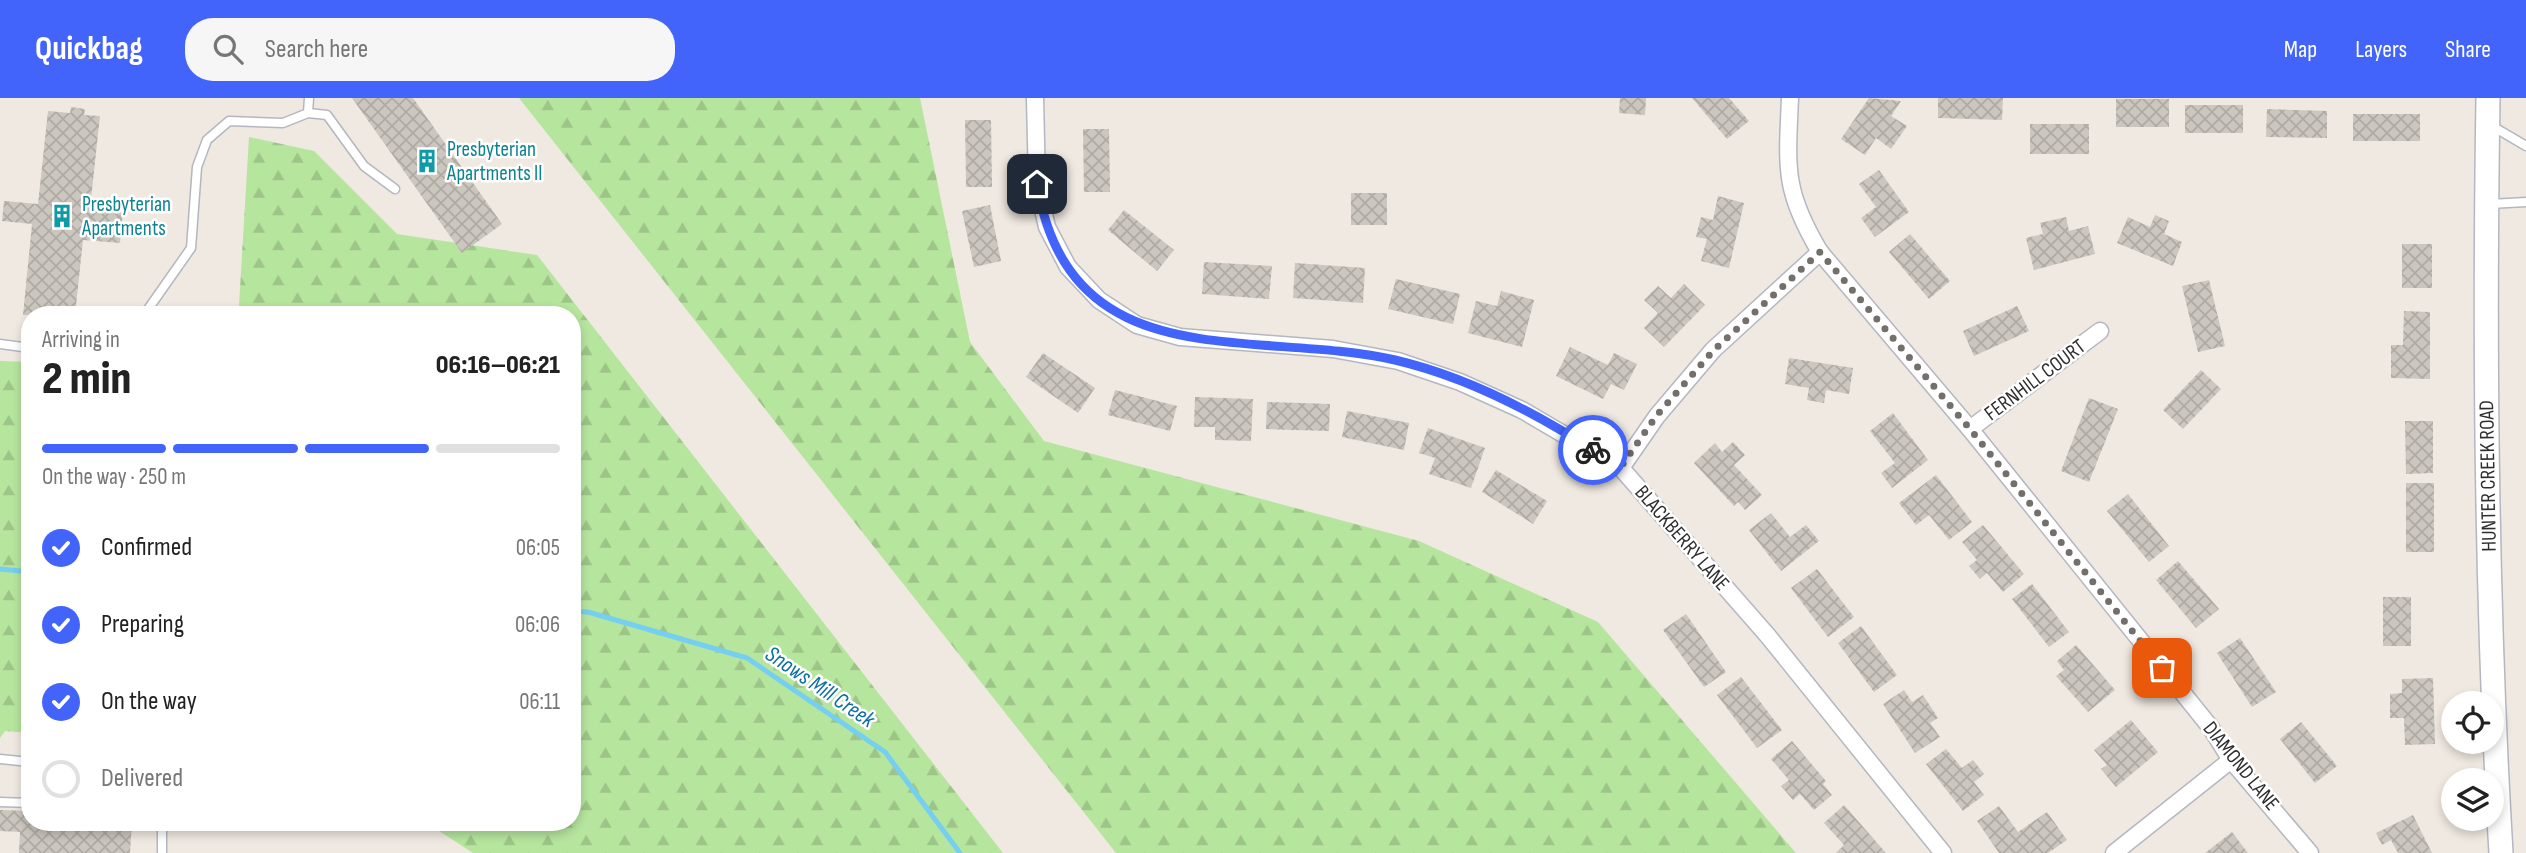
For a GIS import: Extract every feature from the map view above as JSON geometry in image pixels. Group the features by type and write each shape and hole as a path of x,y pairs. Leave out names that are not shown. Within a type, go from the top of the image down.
{"main road":[{"name":"HUNTER CREEK ROAD","path":"2488,98 2488,498 2501,853"}],"street":[{"name":"BLACKBERRY LANE","path":"1035,98 1037,184 1047,227 1068,267 1099,300 1137,324 1180,337 1333,349 1398,361 1460,382 1522,410 1620,468 1768,636 1943,853"},
{"name":"DIAMOND LANE","path":"1790,98 1787,167 1790,188 1802,221 1820,252 1970,429 2211,728 2231,760 2311,853"},
{"path":"1620,468 1657,415 1713,351 1820,252"},
{"name":"FERNHILL COURT","path":"1970,429 2101,331"},
{"path":"2114,853 2231,760"}],"lane":[{"path":"307,113 309,98"},
{"path":"150,306 191,248 197,167 207,140 229,121 283,123 307,113 327,115 364,166 395,189"},
{"path":"2488,124 2526,146"},
{"path":"2487,204 2526,202"},
{"path":"0,345 21,347"},
{"path":"0,760 21,761"},
{"path":"0,802 21,803"},
{"path":"162,831 162,853"}],"green space":[{"path":"519,98 920,98 970,342 1044,441 1419,541 1598,622 1796,853 1116,853"},
{"path":"249,137 314,151 397,234 537,255 577,306 239,306"},
{"path":"581,311 1003,853 473,853 439,831 581,831"},
{"path":"0,361 21,362 21,732 5,731 0,738"}],"building":[{"name":"Presbyterian Apartments II","path":"352,98 413,98 502,224 462,253"},
{"path":"1620,98 1646,98 1645,115 1619,113"},
{"path":"1692,98 1729,98 1749,121 1727,139"},
{"path":"1869,98 1901,101 1891,116 1907,126 1891,149 1876,138 1865,155 1841,139"},
{"path":"1938,98 2003,98 2002,120 1938,118"},
{"path":"2116,99 2169,99 2169,127 2116,127"},
{"path":"2185,105 2243,105 2243,133 2185,133"},
{"name":"Presbyterian Apartments","path":"71,107 85,109 84,115 100,116 90,208 123,211 120,243 83,240 76,306 24,306 32,224 2,221 4,201 38,204 48,111 70,113"},
{"path":"2267,109 2327,111 2327,138 2266,137"},
{"path":"2353,114 2420,114 2420,141 2353,141"},
{"path":"965,120 991,120 992,187 966,187"},
{"path":"2030,124 2089,124 2089,154 2030,154"},
{"path":"1083,129 1109,129 1110,192 1084,192"},
{"path":"1879,170 1909,212 1875,237 1861,218 1876,207 1859,184"},
{"path":"1351,193 1387,193 1387,225 1351,225"},
{"path":"1718,196 1744,203 1729,268 1701,261 1707,239 1696,237 1701,217 1713,220"},
{"path":"990,205 1001,261 974,267 962,211"},
{"path":"1124,210 1174,250 1157,271 1108,230"},
{"path":"2155,215 2169,221 2164,234 2182,242 2173,266 2117,243 2128,217 2150,227"},
{"path":"2066,217 2069,231 2088,226 2095,254 2034,270 2026,238 2043,234 2040,223"},
{"path":"1910,234 1950,281 1929,299 1889,252"},
{"path":"2402,244 2432,244 2432,288 2402,288"},
{"path":"1204,262 1272,266 1269,299 1202,294"},
{"path":"1295,263 1365,268 1363,303 1293,298"},
{"path":"1396,279 1460,294 1453,324 1388,309"},
{"path":"2209,280 2225,346 2198,352 2182,286"},
{"path":"1684,284 1705,305 1664,347 1644,328 1658,313 1644,300 1658,286 1671,298"},
{"path":"1501,291 1534,300 1522,347 1468,333 1476,301 1497,306"},
{"path":"2017,306 2029,331 1974,356 1963,331"},
{"path":"2404,311 2430,312 2430,379 2391,378 2391,345 2403,345"},
{"path":"1570,347 1608,365 1614,353 1637,364 1624,390 1611,384 1603,399 1556,376"},
{"path":"1043,353 1095,388 1078,413 1026,377"},
{"path":"1789,358 1853,368 1849,394 1826,390 1824,403 1807,400 1809,388 1785,384"},
{"path":"2201,370 2221,389 2183,429 2163,410"},
{"path":"1115,390 1177,406 1170,431 1108,415"},
{"path":"1195,397 1253,399 1251,441 1215,440 1215,427 1194,427"},
{"path":"2089,398 2118,409 2089,482 2061,471"},
{"path":"1267,402 1330,404 1329,431 1266,429"},
{"path":"1347,411 1409,423 1404,450 1342,437"},
{"path":"1893,413 1928,460 1892,488 1881,473 1895,463 1870,431"},
{"path":"2405,421 2433,421 2433,473 2406,474"},
{"path":"1428,428 1485,448 1471,488 1429,474 1435,458 1419,453"},
{"path":"1733,442 1745,455 1734,465 1762,495 1745,510 1738,502 1734,506 1694,463 1715,443 1722,452"},
{"path":"1496,470 1547,501 1533,524 1482,492"},
{"path":"1936,475 1972,522 1949,540 1929,515 1916,525 1899,503"},
{"path":"2406,483 2434,483 2434,552 2406,552"},
{"path":"2128,494 2169,546 2149,562 2107,511"},
{"path":"1771,513 1790,537 1806,525 1819,541 1781,571 1749,530"},
{"path":"1983,525 2024,574 2003,592 1987,573 1980,579 1969,566 1977,560 1962,542"},
{"path":"2178,561 2219,609 2196,628 2156,580"},
{"path":"1817,569 1854,617 1828,637 1791,588"},
{"path":"2032,584 2069,632 2049,647 2012,599"},
{"path":"2383,597 2411,597 2411,646 2383,646"},
{"path":"1686,614 1726,672 1704,687 1663,630"},
{"path":"1861,626 1897,675 1874,692 1838,643"},
{"path":"2240,638 2276,692 2252,707 2217,653"},
{"path":"2076,645 2115,690 2088,712 2056,676 2064,670 2057,661"},
{"path":"1741,677 1782,730 1757,748 1717,695"},
{"path":"2433,678 2435,744 2405,745 2404,718 2390,718 2390,694 2402,693 2402,679"},
{"path":"1904,690 1912,702 1923,695 1938,718 1930,723 1940,737 1915,753 1883,704"},
{"path":"2131,720 2158,752 2116,787 2101,769 2107,765 2094,750"},
{"path":"2301,722 2337,766 2315,783 2280,739"},
{"path":"1792,741 1826,781 1823,784 1832,795 1814,810 1800,794 1793,800 1781,786 1789,780 1771,759"},
{"path":"1946,749 1962,768 1973,760 1984,774 1974,782 1984,795 1963,811 1926,764"},
{"path":"1844,805 1886,853 1836,853 1844,845 1824,823"},
{"path":"1999,806 2018,832 2047,812 2067,840 2048,853 1999,853 1977,821"},
{"path":"0,810 21,811 21,831 131,831 130,853 19,853 20,832 0,831"},
{"path":"2413,815 2432,853 2398,853 2391,840 2382,845 2376,833"},
{"path":"2232,832 2248,853 2205,853"}],"waterway":[{"name":"Snows Mill Creek","path":"0,569 21,571"},
{"name":"Snows Mill Creek","path":"581,612 747,658 885,752 960,853"}],"way so far":[{"path":"1593,450 1620,468 1657,415 1713,351 1820,252 2004,470 2162,668"}],"place":[{"name":"Presbyterian Apartments II","path":"427,161"},
{"name":"Presbyterian Apartments","path":"62,216"}],"route":[{"path":"1037,184 1047,227 1068,267 1099,300 1137,324 1158,332 1202,341 1333,349 1398,361 1460,382 1522,410 1593,450"}]}
